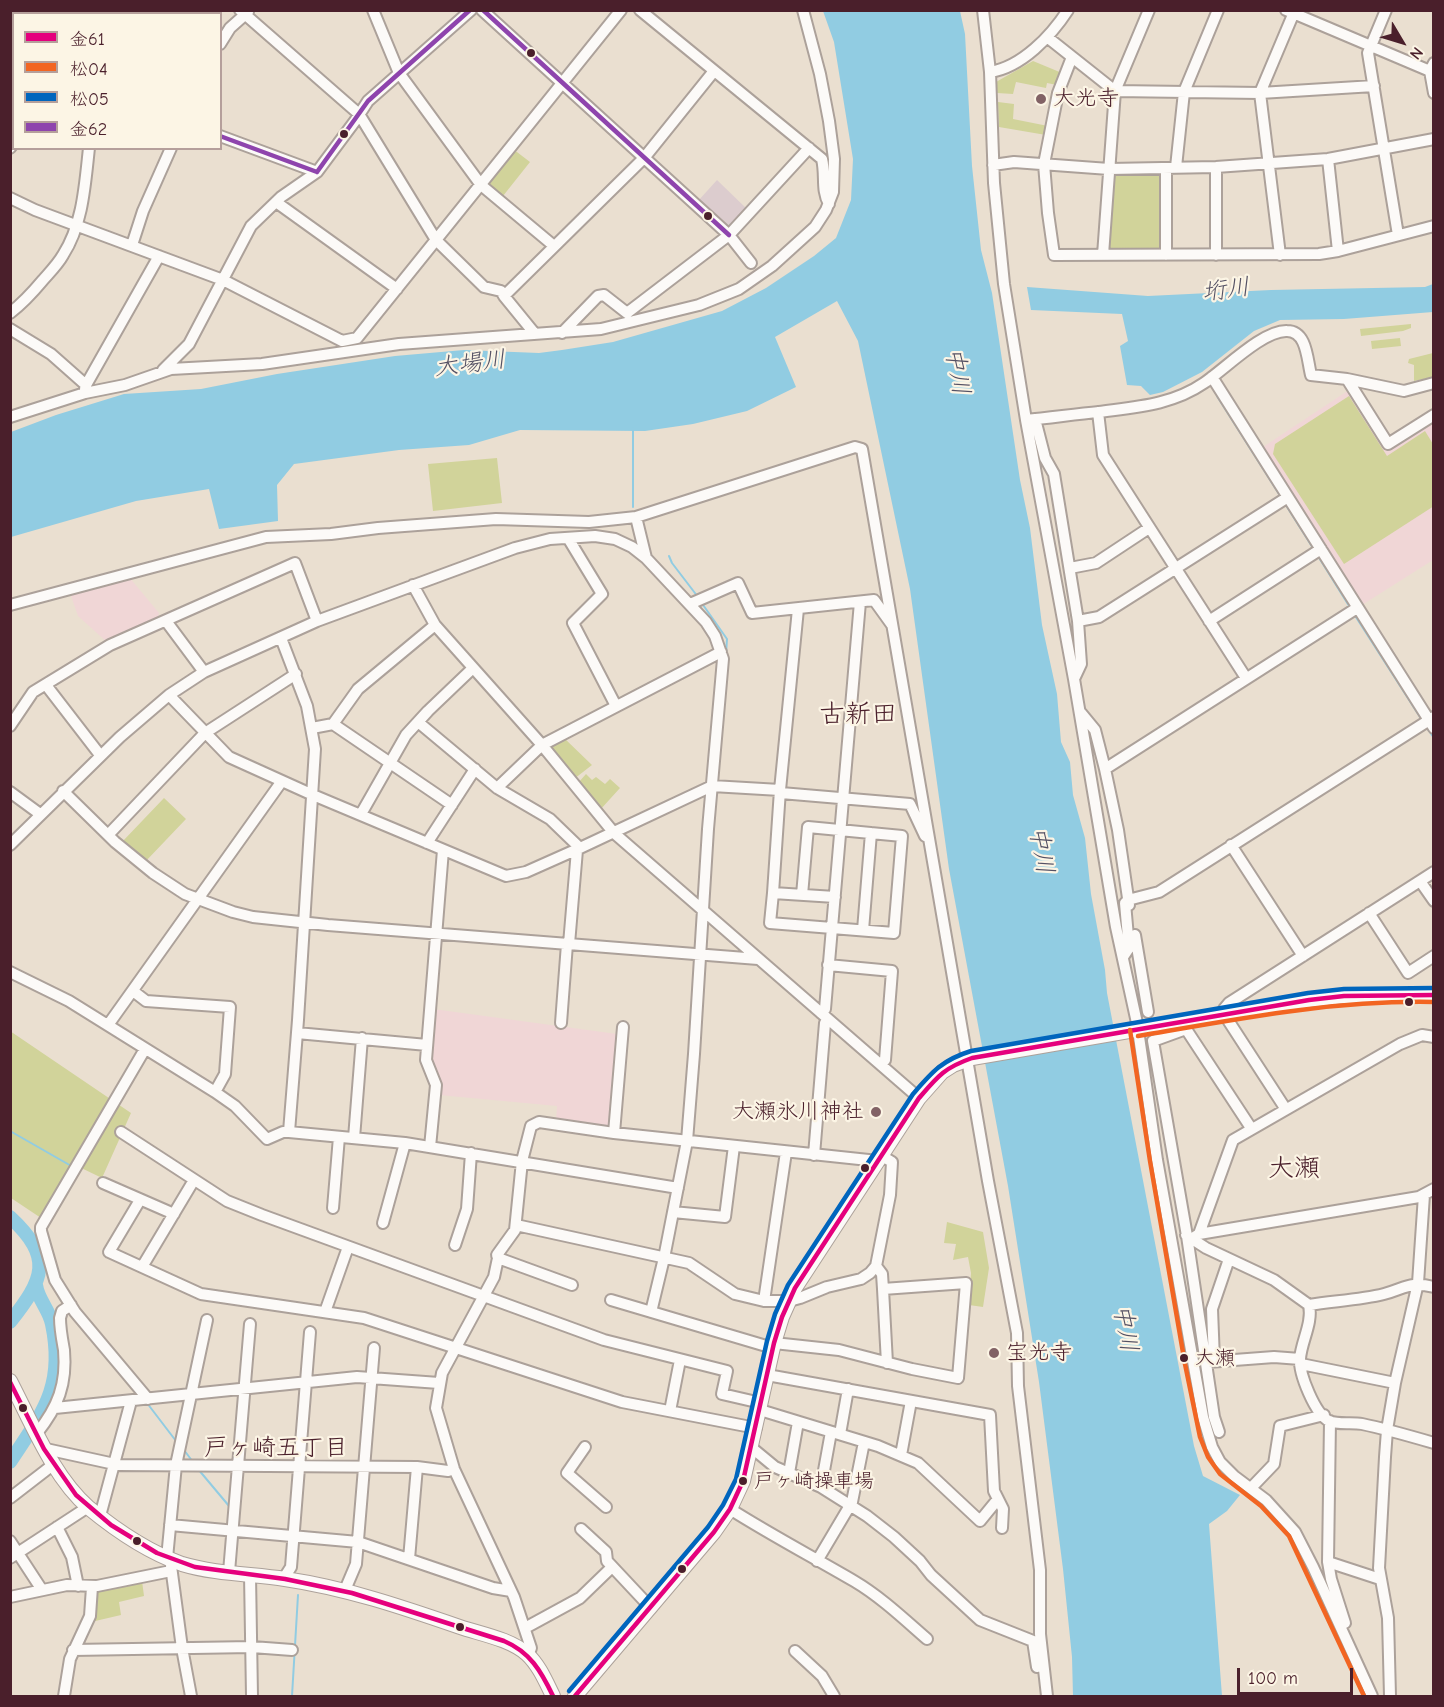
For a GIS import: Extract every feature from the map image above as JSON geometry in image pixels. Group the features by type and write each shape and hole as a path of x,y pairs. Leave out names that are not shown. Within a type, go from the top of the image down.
{"main road":[{"path":"575,1696 714,1532 730,1509 743,1481 774,1346 789,1300 812,1260 919,1098 942,1072 952,1065 969,1059 1133,1030 1184,1025 1224,1014 1289,1003 1344,996 1434,995"},
{"path":"10,1381 54,1464 88,1507 131,1539 170,1563 284,1578 345,1590 393,1603 493,1637 528,1655 543,1675 553,1696"}],"street":[{"path":"373,10 399,73 481,185 554,246"},
{"path":"163,370 189,344 251,226 276,202 316,172 368,101 471,10"},
{"path":"482,10 729,235 751,263"},
{"path":"10,198 35,210 223,280 342,341 357,338 621,10"},
{"path":"640,10 822,159 823,193 829,204"},
{"path":"10,417 85,389 125,385 163,370 262,364 399,344 562,333 614,327 699,305 729,294 771,266 805,236 822,217 829,204 834,180 832,144 820,74 803,10"},
{"path":"982,10 990,72 993,165 1000,255 1123,957 1133,1030 1207,1434 1220,1462 1274,1508 1295,1532 1372,1696"},
{"path":"990,72 998,71 1019,59 1047,37 1068,10"},
{"path":"1103,255 1114,91 1149,10"},
{"path":"1166,255 1171,168 1184,92 1218,10"},
{"path":"1386,10 1368,53 1398,235"},
{"path":"222,41 245,12 359,114 436,240 484,287 501,291 535,334"},
{"path":"1280,255 1260,93 1292,12 1371,46 1432,67 1434,93"},
{"path":"1047,37 1114,91 1260,93 1374,86"},
{"path":"1072,57 1058,93 1044,164 1054,255 1280,255 1338,251 1434,226"},
{"path":"504,296 644,158 714,71"},
{"path":"222,137 316,172"},
{"path":"993,165 1014,162 1109,169 1216,167 1328,159 1434,139"},
{"path":"562,333 598,296 604,295 627,313 729,235 809,148"},
{"path":"10,313 29,296 61,258 77,225 86,180 89,150"},
{"path":"132,245 143,211 170,150"},
{"path":"1328,159 1338,251"},
{"path":"1216,167 1216,255"},
{"path":"276,202 397,289"},
{"path":"85,389 159,256"},
{"path":"10,329 51,354 85,389"},
{"path":"1030,420 1163,402 1189,393 1268,334 1288,331 1296,332 1302,338 1311,375 1347,379 1404,391 1434,383"},
{"path":"1123,957 1129,948 1125,916 1125,903 1128,900 1159,892 1428,722 1353,611 1283,500 1212,377"},
{"path":"1347,379 1388,444 1434,415"},
{"path":"1098,412 1103,455 1246,678"},
{"path":"1030,420 1054,474 1070,567 1078,621 1081,664 1074,679"},
{"path":"10,605 266,537 331,534 496,519 589,522 636,517 859,448 862,449 1017,1333 1018,1386 1040,1570 1040,1634 1046,1692"},
{"path":"1078,621 1099,617 1283,500"},
{"path":"636,517 646,558"},
{"path":"549,539 562,531 589,522"},
{"path":"1070,567 1096,563 1149,528"},
{"path":"10,845 100,755 169,695 204,672 278,638 498,553 549,539 604,537 623,542 646,558 711,629 723,659 687,1141 651,1312"},
{"path":"568,538 602,594 573,623 616,706"},
{"path":"1209,621 1317,552"},
{"path":"10,726 15,710 33,692 111,645 295,563 318,621"},
{"path":"690,604 738,583 752,613 874,600 894,627"},
{"path":"413,585 435,625 542,745 614,833 919,1098"},
{"path":"814,1155 860,602"},
{"path":"798,609 770,923 894,933 902,836 808,827 802,895"},
{"path":"1105,770 1353,611"},
{"path":"165,621 204,672"},
{"path":"312,728 333,724 358,690 435,625"},
{"path":"281,638 307,706 315,749 289,1132"},
{"path":"497,788 542,745 721,652"},
{"path":"361,814 406,735 473,668"},
{"path":"108,835 205,733 296,674"},
{"path":"46,685 100,755"},
{"path":"169,695 229,757 312,795 506,876 526,872 579,849 712,786 910,804 930,844"},
{"path":"1079,710 1095,730 1105,770 1118,830 1148,1012"},
{"path":"418,722 497,788 550,819 579,849"},
{"path":"333,724 452,805"},
{"path":"426,843 475,770"},
{"path":"108,1025 282,781"},
{"path":"63,791 108,835 153,873 197,900 253,917 436,934 758,958"},
{"path":"10,792 40,814"},
{"path":"863,930 871,833"},
{"path":"1231,845 1302,956"},
{"path":"561,1023 579,849"},
{"path":"430,1147 436,1085 426,1060 443,850"},
{"path":"1285,1108 1224,1014 1224,1009 1229,1003 1434,872"},
{"path":"1420,881 1434,901"},
{"path":"772,892 835,897"},
{"path":"1369,913 1408,973 1434,956"},
{"path":"828,965 892,971 885,1060 881,1065"},
{"path":"10,972 69,1001 215,1092 235,1106 267,1139 283,1132 289,1132 405,1143 678,1188"},
{"path":"133,991 146,1001 230,1007 225,1074 215,1092"},
{"path":"1219,1432 1214,1417 1210,1361 1192,1237 1153,1041 1184,1025 1251,1128"},
{"path":"615,1133 623,1027"},
{"path":"297,1033 427,1045"},
{"path":"1192,1237 1233,1140 1285,1108 1400,1044 1422,1035 1434,1037"},
{"path":"354,1138 362,1038"},
{"path":"145,1049 41,1227 55,1280 71,1305 148,1399"},
{"path":"516,1225 689,1263 735,1294 764,1301 789,1300 827,1287 861,1279 876,1266 891,1184 892,1162 880,1158 814,1155 615,1133 539,1122 529,1130 522,1161 516,1225 497,1256 494,1277 442,1373 437,1411 454,1469 511,1591 525,1628 531,1648 528,1655"},
{"path":"121,1132 227,1201 604,1340 727,1371 722,1394 798,1422 901,1455 918,1463 980,1521 998,1499"},
{"path":"333,1208 339,1137"},
{"path":"383,1223 405,1143"},
{"path":"673,1212 725,1217 734,1146"},
{"path":"764,1301 786,1152"},
{"path":"455,1245 467,1209 471,1153"},
{"path":"1157,1160 1172,1186 1183,1232 1229,1259 1274,1280 1309,1305 1384,1293 1418,1283 1434,1287"},
{"path":"142,1267 194,1180"},
{"path":"103,1183 174,1214"},
{"path":"1192,1237 1429,1192 1418,1283 1386,1430 1380,1580 1388,1618 1390,1696"},
{"path":"140,1200 109,1252 201,1294 364,1318 622,1402 756,1428"},
{"path":"325,1312 348,1247"},
{"path":"498,1258 572,1285"},
{"path":"1210,1361 1212,1309 1229,1259"},
{"path":"876,1266 882,1274 884,1289 887,1363"},
{"path":"611,1300 774,1346 839,1350 958,1378 966,1283 884,1289"},
{"path":"35,1428 55,1408 60,1395 64,1366 60,1318 62,1311 71,1305"},
{"path":"1309,1305 1300,1361 1311,1398 1327,1418 1328,1562 1347,1629 1344,1634"},
{"path":"191,1696 170,1563 170,1526 176,1465 207,1320"},
{"path":"229,1572 250,1324"},
{"path":"284,1578 291,1567 310,1332"},
{"path":"345,1590 356,1564 374,1348"},
{"path":"1210,1361 1274,1357 1395,1383"},
{"path":"670,1412 680,1360"},
{"path":"767,1375 990,1415 994,1491 1003,1509 1002,1528"},
{"path":"55,1408 357,1377 439,1383"},
{"path":"821,1487 848,1389"},
{"path":"100,1516 131,1401"},
{"path":"901,1455 911,1401"},
{"path":"1251,1488 1274,1464 1280,1426 1327,1418 1434,1443"},
{"path":"789,1473 798,1422"},
{"path":"817,1561 851,1504 864,1442"},
{"path":"585,1447 567,1473 606,1508"},
{"path":"752,1448 775,1467 821,1487 851,1504 894,1537 936,1581 980,1620 1033,1641 1039,1681 1046,1692"},
{"path":"46,1449 120,1466 417,1467 448,1471 454,1469"},
{"path":"10,1498 54,1464"},
{"path":"409,1559 417,1467"},
{"path":"14,1556 88,1507"},
{"path":"730,1509 870,1592 927,1639"},
{"path":"170,1526 358,1542 493,1588 511,1591"},
{"path":"57,1527 72,1557 78,1586"},
{"path":"581,1529 606,1552 607,1562 651,1608"},
{"path":"10,1541 14,1556 42,1590"},
{"path":"1328,1562 1380,1580"},
{"path":"10,1597 67,1585 92,1587 170,1563"},
{"path":"525,1628 580,1598 612,1567"},
{"path":"250,1575 252,1696"},
{"path":"64,1696 67,1668 90,1616 92,1587"},
{"path":"74,1650 252,1647 292,1650"},
{"path":"795,1651 822,1676 834,1696"}],"shaded area":[{"path":"717,180 748,210 730,230 698,201"},
{"path":"1349,390 1387,448 1433,419 1433,560 1362,605 1263,447"},
{"path":"129,577 159,613 157,621 108,643 78,616 70,593"},
{"path":"433,1009 617,1034 611,1131 556,1122 557,1106 439,1095 428,1059"}],"green space":[{"path":"1033,61 1062,73 1057,85 1047,83 1046,88 1016,82 1013,94 997,93 996,82"},
{"path":"998,102 1014,104 1013,119 1048,126 1046,135 999,127"},
{"path":"513,149 530,162 503,196 486,182"},
{"path":"1115,173 1158,173 1161,175 1162,250 1110,251 1107,248"},
{"path":"1411,324 1411,328 1403,331 1361,336 1360,329"},
{"path":"1400,338 1401,346 1372,349 1371,341"},
{"path":"1433,353 1433,377 1414,381 1414,365 1408,363 1409,359"},
{"path":"1349,396 1387,456 1425,431 1433,444 1434,506 1344,564 1273,454 1275,444"},
{"path":"497,458 502,503 433,511 428,464"},
{"path":"563,737 592,765 574,779 548,745"},
{"path":"586,774 592,780 596,777 605,784 610,779 620,788 600,810 578,783"},
{"path":"164,798 186,819 145,862 122,842"},
{"path":"10,1031 131,1113 102,1178 73,1164 41,1218 11,1198"},
{"path":"947,1222 983,1232 989,1268 983,1307 969,1305 971,1273 968,1257 953,1260 956,1244 944,1243"},
{"path":"142,1581 144,1596 119,1602 121,1615 91,1622 94,1589"}],"water":[{"path":"823,11 960,11 965,34 972,166 981,250 992,293 1020,480 1030,528 1042,625 1057,694 1061,742 1070,762 1073,795 1085,838 1091,894 1107,993 1194,1446 1203,1476 1240,1495 1227,1511 1209,1524 1222,1696 1073,1696 1072,1657 1063,1569 1039,1382 1008,1186 949,869 910,589 858,341 837,301 775,337 796,387 747,411 693,424 645,431 520,430 469,445 399,450 294,464 277,485 278,521 219,529 209,489 136,501 11,537 11,432 56,415 124,394 201,389 277,374 395,356 464,350 539,353 613,342 722,311 766,288 814,256 836,238 851,200 853,159 834,42"},
{"path":"1433,284 1433,312 1344,319 1280,320 1254,331 1202,372 1163,392 1150,395 1141,386 1127,385 1120,346 1128,341 1122,314 1031,310 1027,287 1148,296 1271,290 1425,287"}],"waterway":[{"path":"1217,396 1281,497"},
{"path":"633,428 633,507"},
{"path":"1284,502 1313,548"},
{"path":"669,556 698,597"},
{"path":"1318,556 1351,609"},
{"path":"701,602 727,639 726,654"},
{"path":"1354,614 1422,720"},
{"path":"1425,725 1434,738"},
{"path":"10,1131 73,1167"},
{"path":"10,1217 33,1245 38,1257 39,1269 37,1281 31,1293 10,1322"},
{"path":"10,1462 41,1413 48,1398 56,1365 52,1324 36,1285"},
{"path":"147,1403 176,1441"},
{"path":"184,1450 193,1462"},
{"path":"198,1469 229,1506"},
{"path":"292,1696 298,1595"}],"transit line":[{"name":"金62","path":"317,172 368,101 470,10"},
{"name":"金62","path":"483,10 729,235"},
{"name":"金62","path":"222,137 317,172"},
{"name":"松05","path":"569,1691 708,1527 723,1505 736,1479 767,1341 775,1314 788,1285 913,1094 938,1068 952,1058 971,1051 1308,993 1344,989 1434,988"},
{"name":"金61","path":"575,1696 714,1532 730,1509 743,1481 774,1343 782,1317 795,1288 919,1098 942,1074 955,1065 972,1058 1309,1000 1344,996 1434,995"},
{"name":"松04","path":"1138,1036 1322,1007 1434,1002"},
{"name":"松04","path":"1130,1030 1150,1161 1200,1437 1208,1457 1220,1474 1261,1506 1289,1536 1364,1696"},
{"name":"金61","path":"10,1382 44,1449 76,1495 111,1525 157,1553 195,1567 285,1579 352,1593 504,1641 513,1645 534,1663 553,1696"}],"place":[{"name":"大光寺","path":"1041,99"},
{"name":"大瀬氷川神社","path":"876,1112"},
{"name":"宝光寺","path":"994,1353"},
{"name":"大瀬","path":"1184,1358"},
{"name":"戸ヶ崎操車場","path":"743,1481"}],"district":[{"name":"古新田","path":"858,715"},
{"name":"大瀬","path":"1294,1169"},
{"name":"戸ヶ崎五丁目","path":"276,1448"}],"water label":[{"name":"垳川","path":"1226,290"},
{"name":"大場川","path":"470,364"},
{"name":"中川","path":"957,371"},
{"name":"中川","path":"1041,850"},
{"name":"中川","path":"1125,1328"}]}
